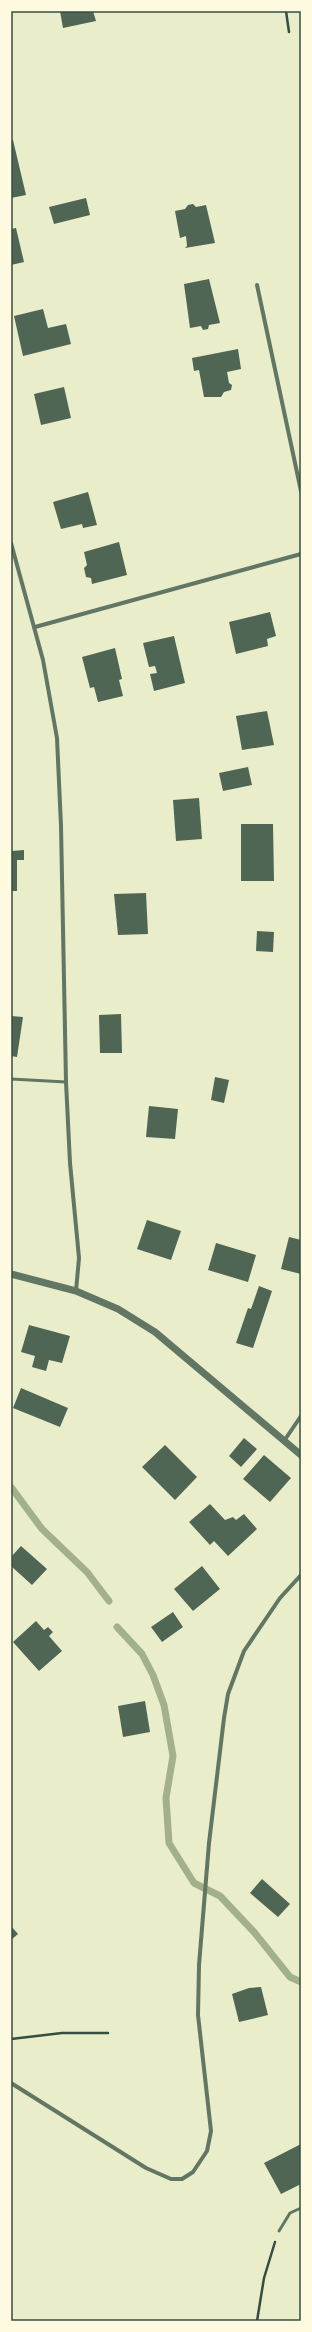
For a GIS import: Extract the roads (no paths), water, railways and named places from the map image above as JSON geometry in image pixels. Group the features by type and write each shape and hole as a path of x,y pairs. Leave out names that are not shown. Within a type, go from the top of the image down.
{"street":[{"path":"257,285 301,491"},
{"path":"11,543 13,559 35,627 53,710 57,738 61,826 66,1082 70,1163 80,1258 76,1291"},
{"path":"35,627 301,554"},
{"path":"11,1274 76,1291 118,1309 155,1332 301,1455"},
{"path":"284,1441 301,1416"},
{"path":"11,2083 146,2168 171,2179 182,2179 193,2172 207,2151 211,2131 198,2015 203,1900 224,1718 228,1694 244,1650 280,1598 301,1575"}],"lane":[{"path":"11,1079 66,1082"},
{"path":"279,2231 290,2213 301,2208"}],"waterway":[{"path":"11,1487 42,1529 87,1572 109,1601"},
{"path":"117,1627 142,1654 153,1675 164,1705 173,1756 166,1798 169,1843 194,1883 220,1896 254,1932 290,1977 301,1982"}]}
